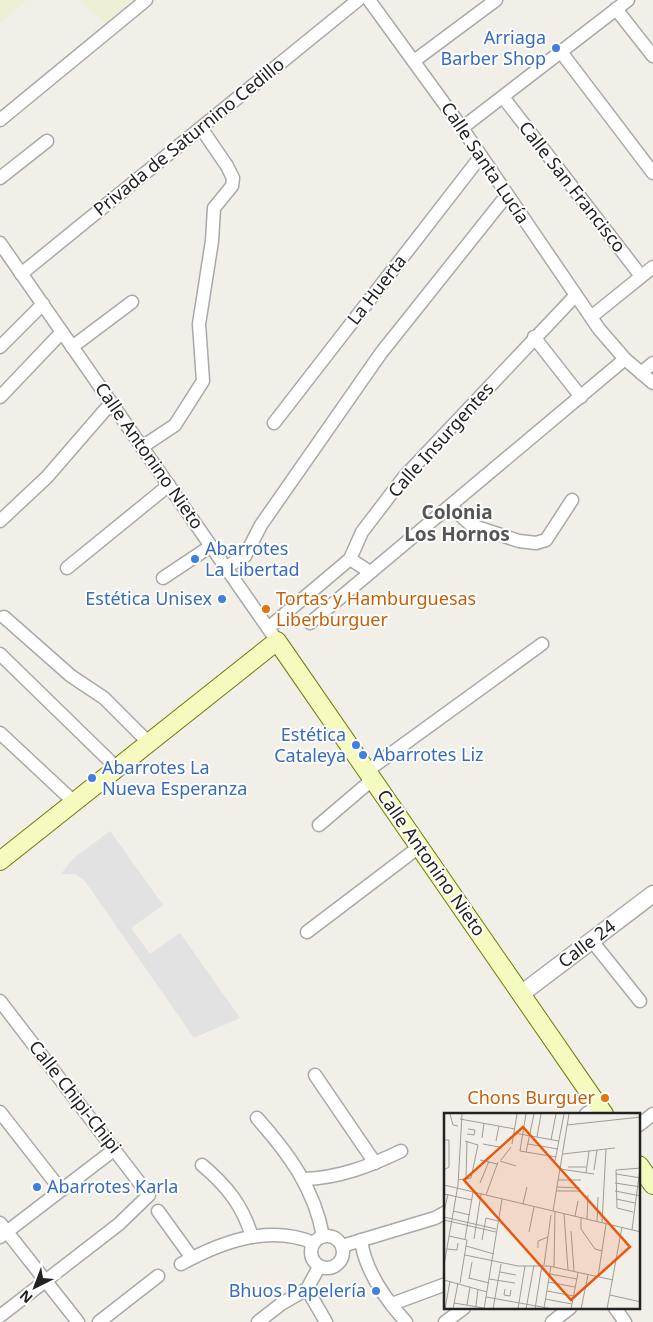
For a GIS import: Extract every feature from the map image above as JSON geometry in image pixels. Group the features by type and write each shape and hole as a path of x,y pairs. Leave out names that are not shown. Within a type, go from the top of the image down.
{"main road":[{"path":"2,857 149,743 273,635"},
{"name":"Calle Antonino Nieto","path":"273,635 521,994 596,1112"},
{"path":"640,1166 653,1185"}],"street":[{"path":"0,120 146,0"},
{"name":"Privada de Saturnino Cedillo","path":"21,274 358,0"},
{"name":"Calle Santa Lucía","path":"369,0 462,128 599,329 625,359 653,383"},
{"path":"414,61 496,0"},
{"path":"462,128 628,0"},
{"path":"616,9 653,56"},
{"path":"560,52 653,173"},
{"name":"Calle San Francisco","path":"503,97 641,276"},
{"path":"142,447 175,425 203,382 200,324 212,241 214,208 232,186 233,178 200,128"},
{"path":"0,178 47,141"},
{"name":"La Huerta","path":"274,423 481,156"},
{"path":"226,567 245,556 261,525 381,353 507,195"},
{"name":"Calle Antonino Nieto","path":"0,243 273,635"},
{"path":"591,317 653,267"},
{"name":"Calle Insurgentes","path":"273,635 350,559 362,532 404,477 534,337 576,295"},
{"path":"72,347 132,302"},
{"path":"0,347 42,304"},
{"path":"0,397 62,332"},
{"path":"534,337 581,397"},
{"path":"310,624 625,359"},
{"path":"641,373 653,363"},
{"path":"0,521 47,477 112,403"},
{"path":"124,528 170,487"},
{"path":"67,568 170,487"},
{"path":"451,507 471,525 519,541 536,543 546,540 572,500"},
{"path":"164,578 211,546"},
{"path":"350,559 370,572"},
{"path":"4,617 71,676 104,698 149,743"},
{"path":"319,825 370,775 542,644"},
{"path":"0,654 117,768"},
{"path":"0,733 74,802"},
{"path":"307,932 419,847"},
{"name":"Calle 24","path":"521,994 653,894"},
{"path":"592,941 640,1001"},
{"name":"Calle Chipi-Chipi","path":"0,1001 149,1194 119,1224 46,1282"},
{"path":"315,1075 374,1163"},
{"path":"0,1112 61,1190"},
{"path":"640,1124 653,1114"},
{"path":"158,1211 186,1261 225,1244 252,1237 284,1234 318,1240 334,1238 342,1246 343,1257 340,1262 330,1268 319,1267 312,1258 311,1248 318,1240 316,1206 304,1179 292,1159 257,1118"},
{"path":"78,1322 2,1230 61,1190 115,1149"},
{"path":"304,1179 324,1178 374,1163 401,1151"},
{"path":"202,1166 227,1187 235,1198 248,1223 252,1237"},
{"path":"342,1246 435,1218 444,1213"},
{"path":"361,1240 363,1254 370,1270 406,1322"},
{"path":"258,1322 281,1304 306,1289 319,1267"},
{"path":"99,1322 158,1276"},
{"path":"0,1316 46,1282"},
{"path":"392,1304 444,1285"},
{"path":"306,1289 326,1322"},
{"path":"445,1322 461,1310"},
{"path":"552,1322 567,1310"},
{"path":"616,1310 624,1322"}],"green space":[{"path":"0,0 27,0 0,23"},
{"path":"79,0 133,0 105,23"}],"shaded area":[{"path":"110,831 163,905 131,928 150,954 180,933 240,1018 194,1038 85,881 75,874 61,874 74,858"}],"place":[{"name":"Arriaga Barber Shop","path":"556,48"},
{"name":"Abarrotes La Libertad","path":"195,559"},
{"name":"Estética Unisex","path":"222,599"},
{"name":"Tortas y Hamburguesas Liberburguer","path":"266,609"},
{"name":"Estética Cataleya","path":"356,745"},
{"name":"Abarrotes Liz","path":"363,755"},
{"name":"Abarrotes La Nueva Esperanza","path":"92,778"},
{"name":"Chons Burguer","path":"605,1098"},
{"name":"Abarrotes Karla","path":"37,1187"},
{"name":"Bhuos Papelería","path":"376,1291"}],"district":[{"name":"Colonia Los Hornos","path":"457,523"}]}
